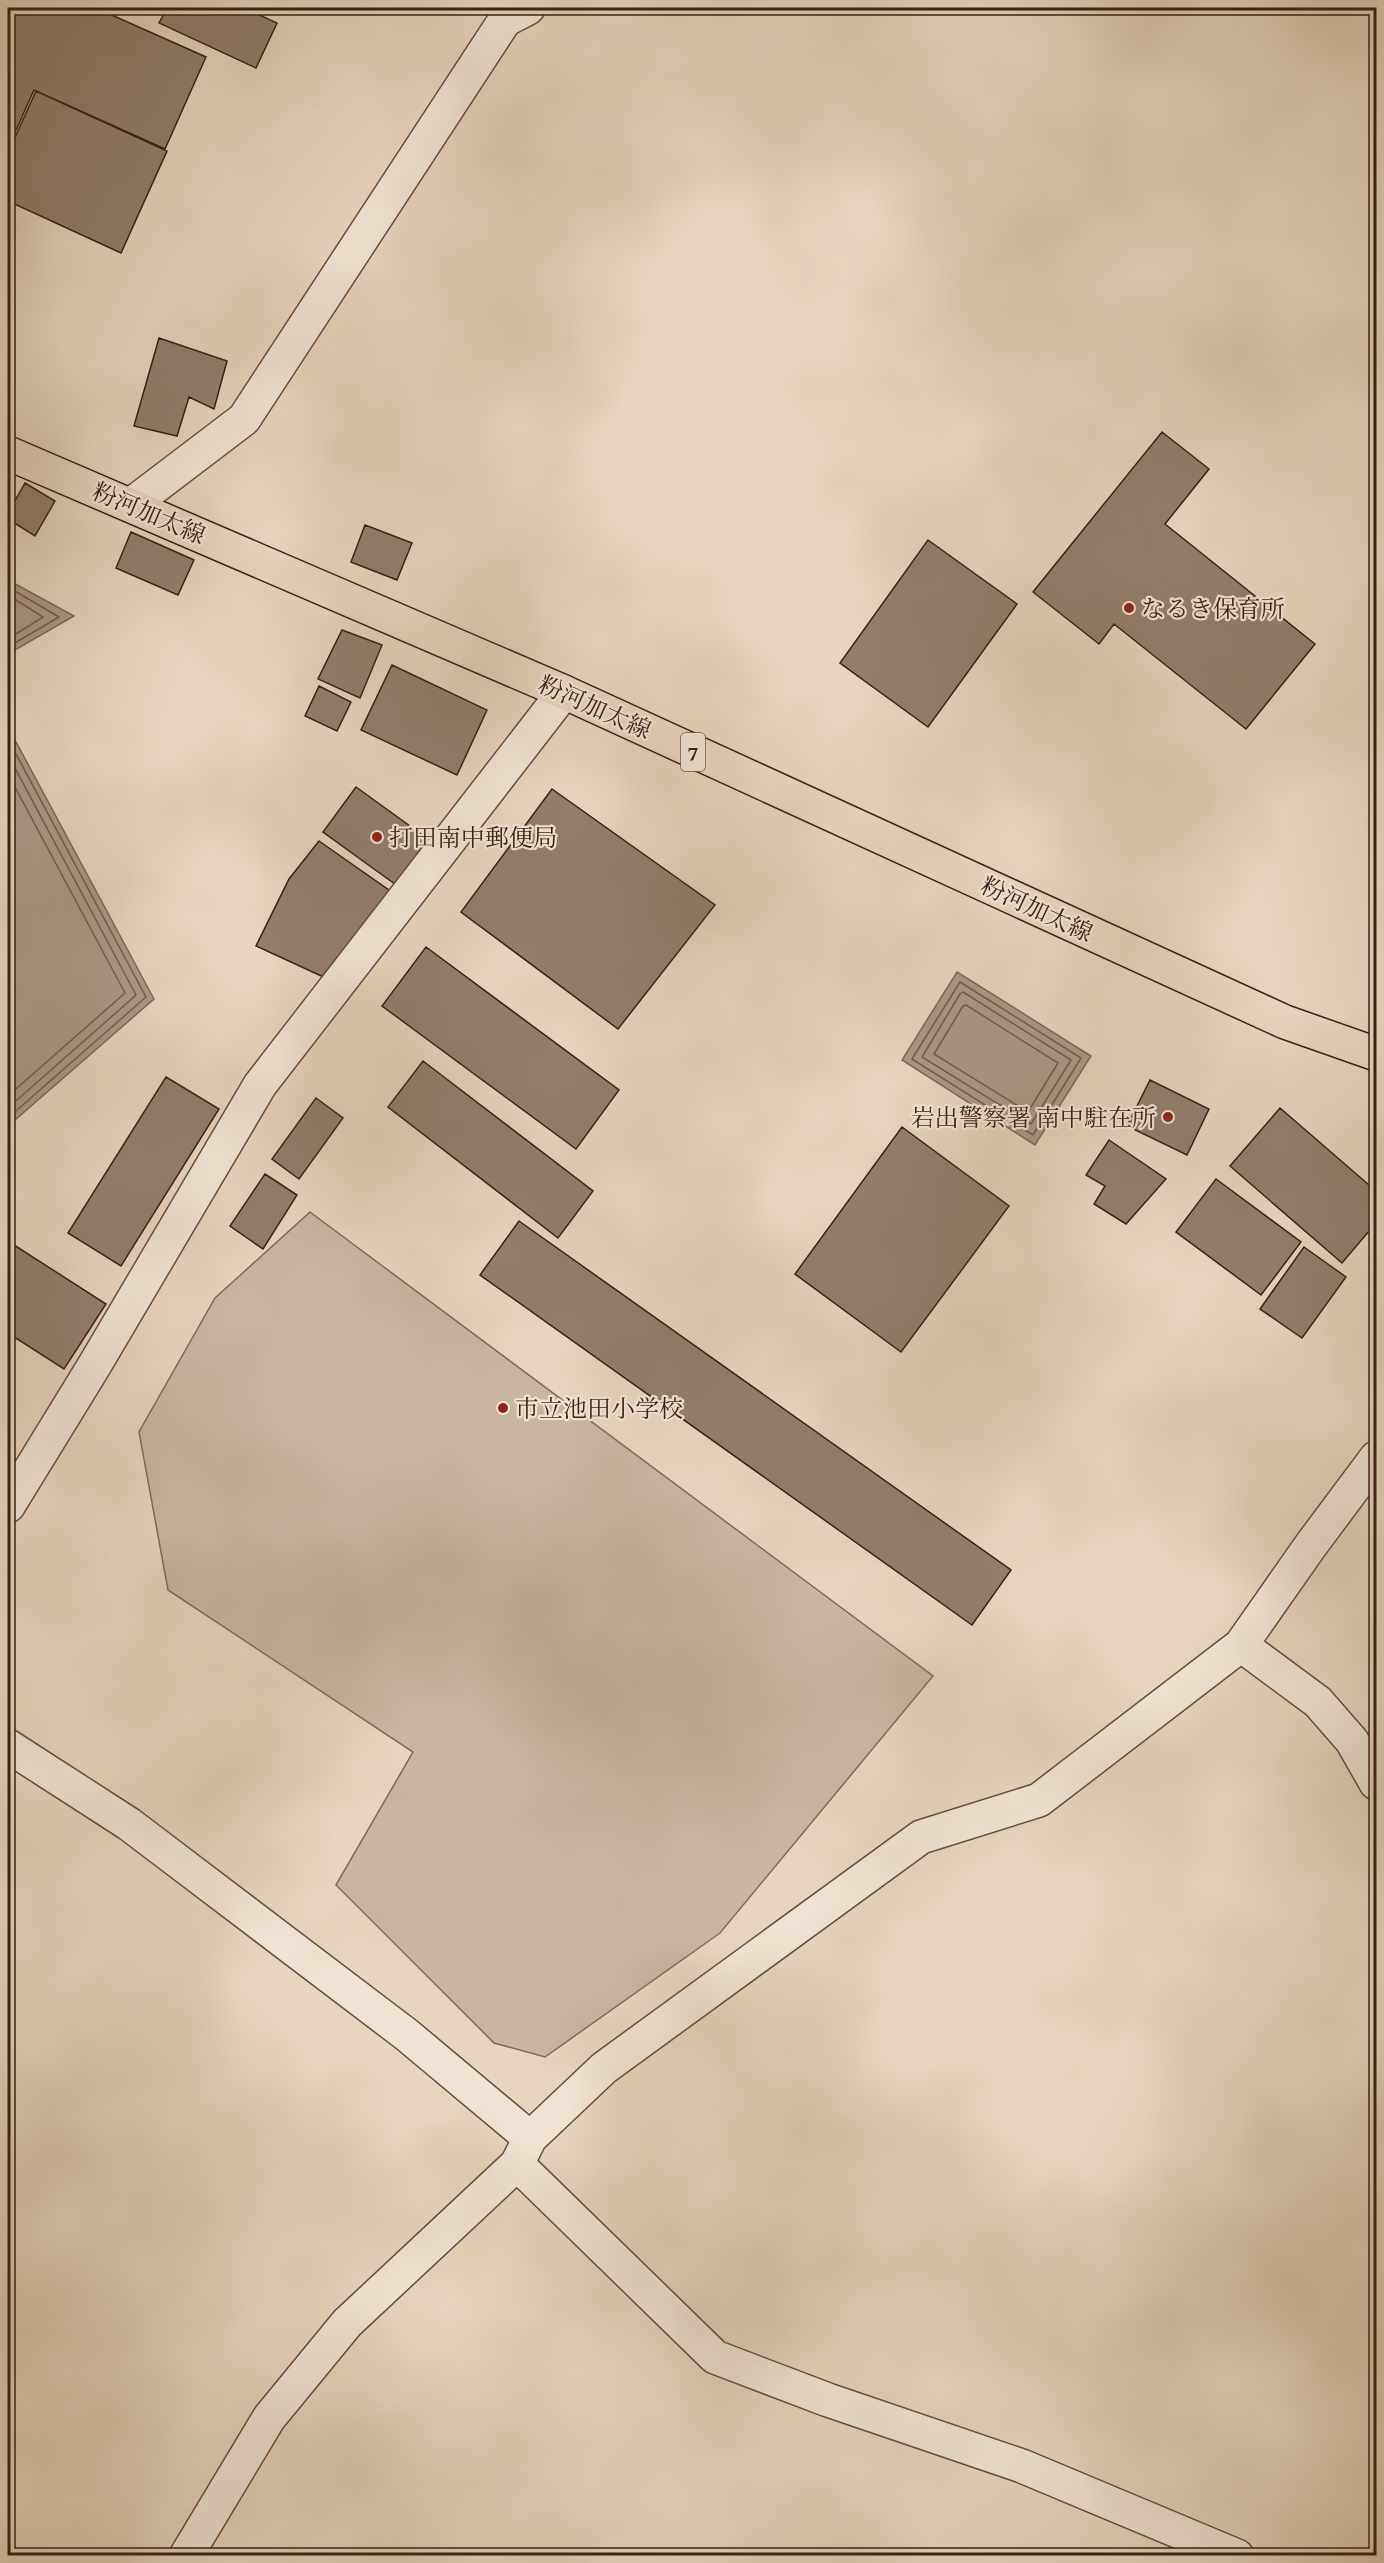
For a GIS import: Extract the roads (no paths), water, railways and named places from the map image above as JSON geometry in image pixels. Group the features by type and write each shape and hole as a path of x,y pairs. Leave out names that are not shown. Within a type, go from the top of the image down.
{"main road":[{"name":"粉河加太線","path":"8,453 564,693 1286,1022 1377,1054"}],"street":[{"path":"131,505 244,419 506,20 528,8"},
{"path":"8,1506 94,1366 260,1085 564,693"},
{"path":"186,2556 269,2418 347,2324 524,2151 604,2068 921,1837 1039,1800 1241,1645 1311,1545 1377,1458"},
{"path":"1241,1645 1318,1702 1352,1741 1377,1783"},
{"path":"8,1746 129,1824 407,2035 524,2151 715,2357 828,2400 1022,2466 1237,2556"}],"water":[{"path":"8,580 74,616 8,654"},
{"path":"8,727 154,999 8,1126"},
{"path":"957,972 1091,1056 1035,1145 902,1060"}],"place":[{"name":"なるき保育所","path":"1129,608"},
{"name":"打田南中郵便局","path":"377,837"},
{"name":"岩出警察署 南中駐在所","path":"1168,1117"},
{"name":"市立池田小学校","path":"503,1408"}]}
